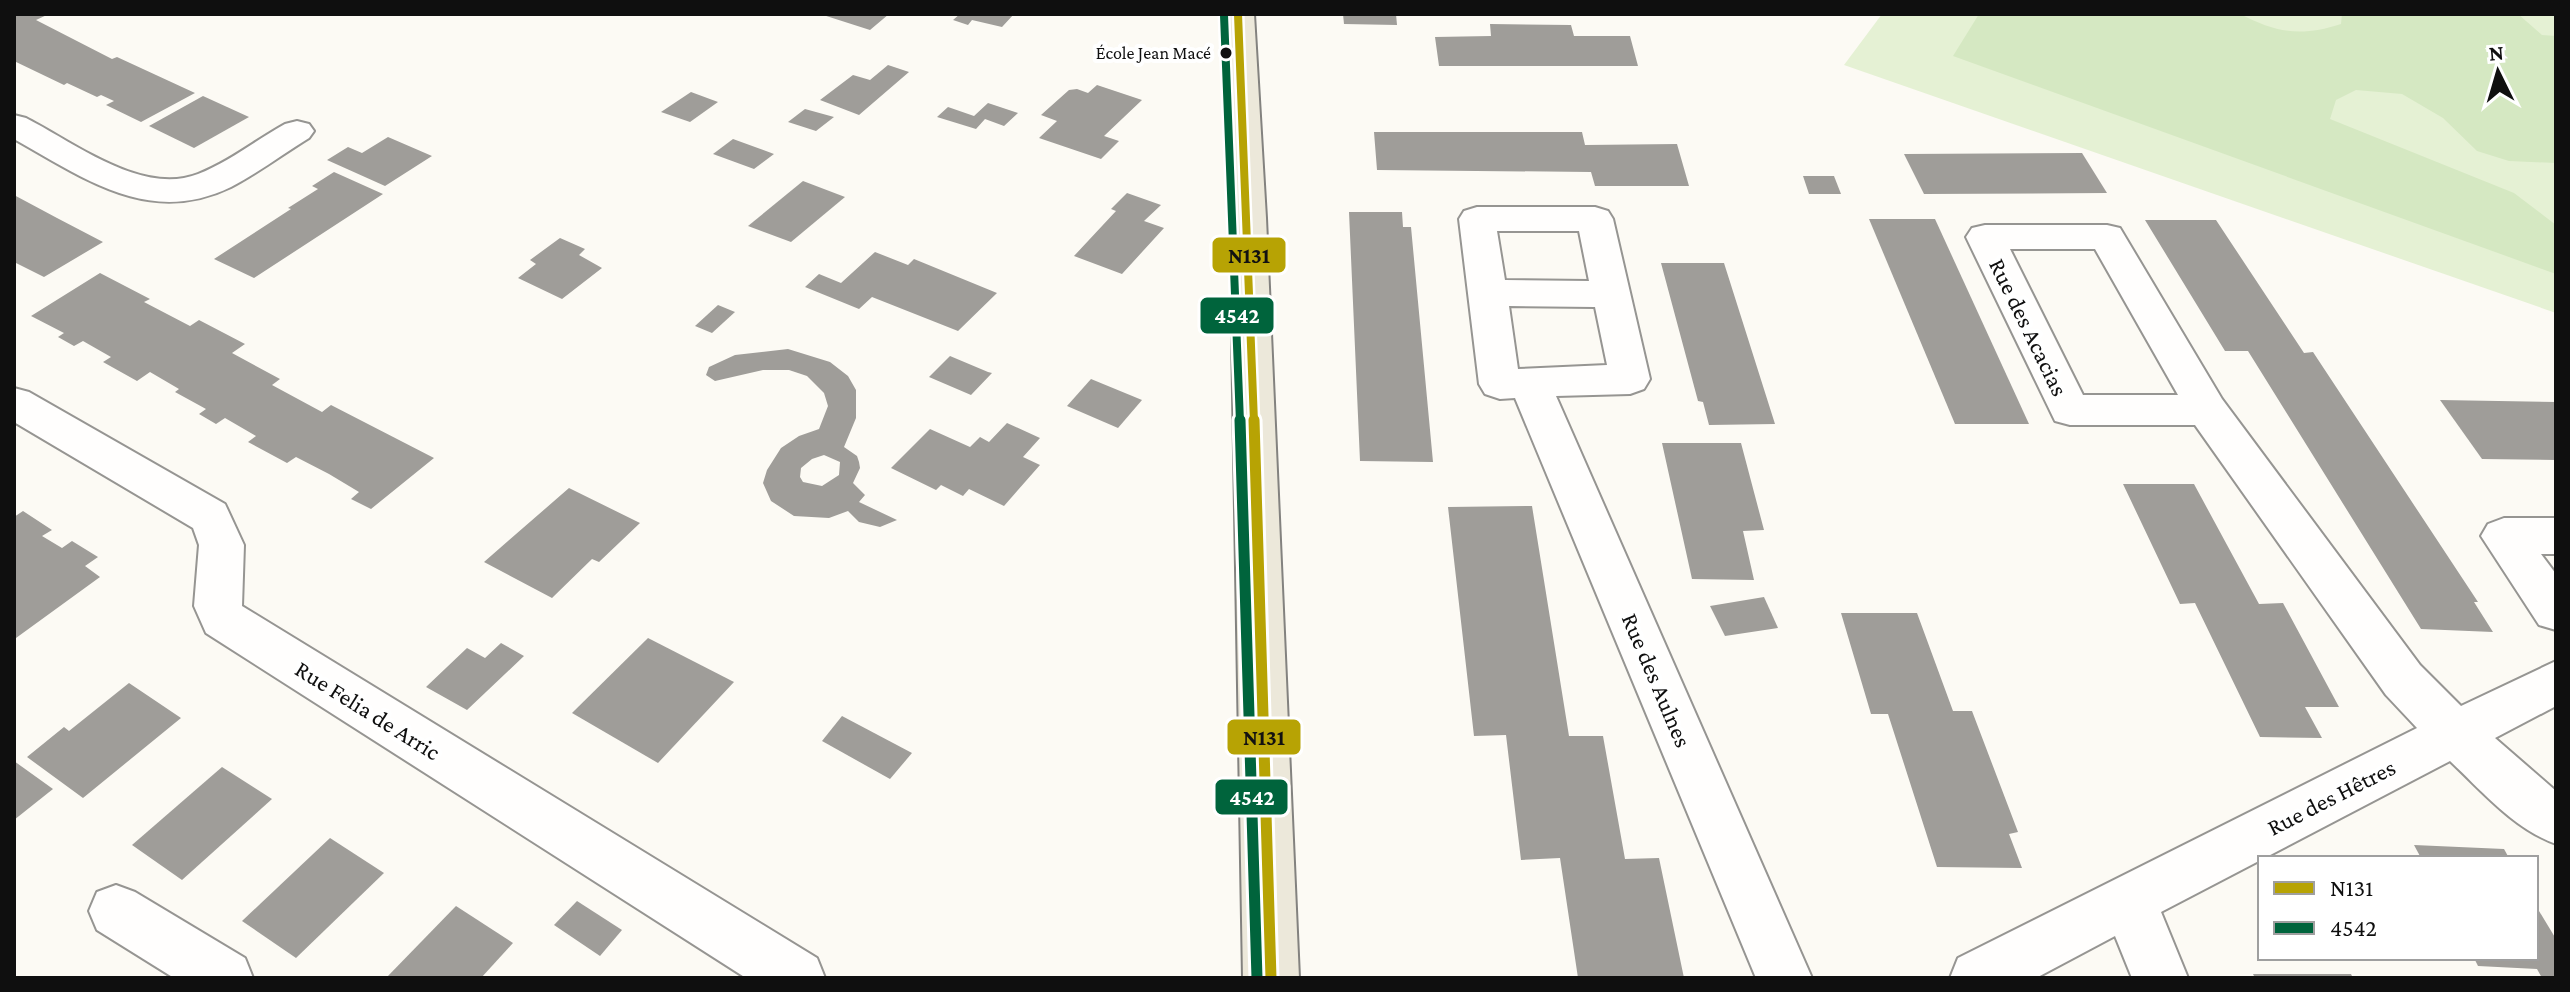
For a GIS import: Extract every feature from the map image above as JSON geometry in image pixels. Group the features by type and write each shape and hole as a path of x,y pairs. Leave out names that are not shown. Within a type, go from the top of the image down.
{"main road":[{"path":"1238,14 1248,218 1271,978"}],"street":[{"path":"14,125 129,184 149,191 169,192 194,188 218,179 297,131"},
{"path":"1477,219 1595,219 1611,294 1630,379 1500,384 1477,219"},
{"name":"Rue des Acacias","path":"2207,410 2070,410 1985,237 2107,237 2207,410 2403,680 2455,734 2528,801 2556,820"},
{"path":"1487,293 1611,294"},
{"name":"Rue des Aulnes","path":"1529,382 1784,978"},
{"name":"Rue Felia de Arric","path":"14,403 209,516 221,532 222,569 216,605 223,619 797,978"},
{"path":"2556,536 2504,536 2556,611"},
{"name":"Rue des Hêtres","path":"1978,978 2556,682"},
{"path":"2129,901 2160,978"},
{"path":"116,911 225,978"}],"green space":[{"path":"1882,14 2556,14 2556,313 1844,65"},
{"path":"1979,14 2240,14 2278,29 2301,32 2341,24 2342,14 2518,14 2542,35 2556,36 2556,163 2509,161 2477,151 2443,118 2402,94 2356,90 2336,100 2330,119 2514,193 2556,225 2556,274 1953,56"}],"building":[{"path":"14,14 49,14 36,20 112,59 117,57 195,93 141,122 106,105 114,101 67,83 64,85 14,61"},
{"path":"820,14 889,14 870,30"},
{"path":"960,14 1014,14 1002,27 972,20 968,25 953,20"},
{"path":"1343,14 1396,14 1397,25 1344,24"},
{"path":"1490,24 1571,25 1574,36 1630,36 1638,66 1439,66 1435,37 1491,36"},
{"path":"888,65 909,72 859,115 820,100 853,75 870,80"},
{"path":"1097,85 1142,100 1104,136 1119,141 1101,159 1039,138 1057,121 1041,115 1069,90 1088,93"},
{"path":"691,92 718,102 690,122 661,112"},
{"path":"203,96 249,117 194,148 149,126"},
{"path":"988,103 1018,113 1004,126 985,119 976,129 937,117 948,107 974,116"},
{"path":"805,109 834,117 816,131 788,122"},
{"path":"1374,132 1582,132 1585,145 1677,144 1689,186 1595,186 1591,172 1377,170"},
{"path":"388,137 432,156 385,186 327,160 348,147 362,153"},
{"path":"733,139 774,154 754,169 713,154"},
{"path":"2082,153 2107,193 1924,194 1904,154"},
{"path":"334,172 383,194 254,278 214,259 291,209 288,208 318,189 312,186"},
{"path":"1803,176 1834,176 1841,194 1809,194"},
{"path":"803,181 845,197 791,242 748,226"},
{"path":"1127,193 1161,205 1144,221 1164,228 1122,274 1074,256 1116,211 1111,209"},
{"path":"14,195 103,242 44,277 14,262"},
{"path":"1349,212 1402,212 1403,227 1411,227 1433,462 1360,461"},
{"path":"1869,219 1935,219 2029,424 1955,424"},
{"path":"2145,220 2216,220 2304,353 2313,352 2478,602 2474,602 2493,632 2421,629 2248,351 2225,351"},
{"path":"560,238 585,249 579,255 602,268 562,299 518,278 536,264 530,260"},
{"path":"875,252 908,265 914,259 997,293 958,331 872,297 859,309 805,287 819,274 841,283"},
{"path":"1661,263 1724,263 1775,424 1709,425 1703,402 1698,401"},
{"path":"100,273 150,299 144,302 190,326 199,320 245,344 232,353 280,379 272,385 322,412 331,405 434,458 371,509 351,499 359,492 329,474 296,457 287,463 248,442 256,436 225,418 216,424 199,414 206,409 175,392 179,389 150,372 137,381 103,362 111,357 83,341 74,346 58,337 64,333 31,316"},
{"path":"718,305 735,312 712,333 695,326"},
{"path":"788,349 830,362 848,376 856,390 856,418 844,447 857,456 859,462 860,468 853,483 865,495 859,502 897,520 880,527 859,522 848,511 829,518 794,516 771,501 763,483 767,470 781,448 799,436 819,429 828,406 824,393 807,376 789,370 763,370 715,381 706,375 709,367 735,355","holes":["824,455 840,462 839,475 822,486 803,482 800,477 801,468 812,459"]},
{"path":"950,356 992,373 971,395 929,377"},
{"path":"1091,379 1142,400 1118,428 1067,406"},
{"path":"2440,400 2556,402 2556,460 2482,459"},
{"path":"1007,423 1040,438 1023,457 1040,465 1004,506 969,489 963,496 941,485 936,490 891,468 930,429 970,447 980,437 989,442"},
{"path":"1662,443 1741,443 1764,530 1743,531 1754,580 1692,579"},
{"path":"2123,484 2194,484 2259,604 2283,603 2339,707 2305,707 2322,738 2260,737 2195,603 2180,604"},
{"path":"569,488 640,523 599,562 592,559 552,598 484,562"},
{"path":"1532,506 1569,736 1603,736 1625,859 1659,858 1684,978 1578,978 1560,858 1521,860 1506,735 1474,736 1448,507"},
{"path":"23,511 52,530 42,536 62,548 72,541 98,557 85,566 100,577 16,638 14,517"},
{"path":"1764,597 1778,628 1725,636 1710,606"},
{"path":"1841,613 1917,613 1953,711 1972,711 2018,832 2009,834 2022,868 1937,867 1888,714 1871,714"},
{"path":"648,638 734,682 658,763 572,713"},
{"path":"501,643 524,656 467,710 426,687 467,648 485,658"},
{"path":"129,683 181,718 83,798 27,757 64,727 69,731"},
{"path":"842,716 912,753 890,779 822,741"},
{"path":"14,761 53,789 14,820"},
{"path":"222,767 272,799 182,880 132,845"},
{"path":"330,838 384,873 296,958 242,921"},
{"path":"2414,845 2504,849 2508,856 2420,856"},
{"path":"577,901 622,930 600,956 554,925"},
{"path":"456,906 513,943 481,978 386,978"},
{"path":"2538,909 2556,939 2556,978 2542,978 2537,969 2478,966 2475,960 2538,960"},
{"path":"2253,974 2351,974 2353,978 2255,978"}],"transit line":[{"name":"N131","path":"1238,14 1248,218 1271,978"},
{"name":"4542","path":"1224,15 1234,219 1257,978"}],"place":[{"name":"École Jean Macé","path":"1226,53"}]}
